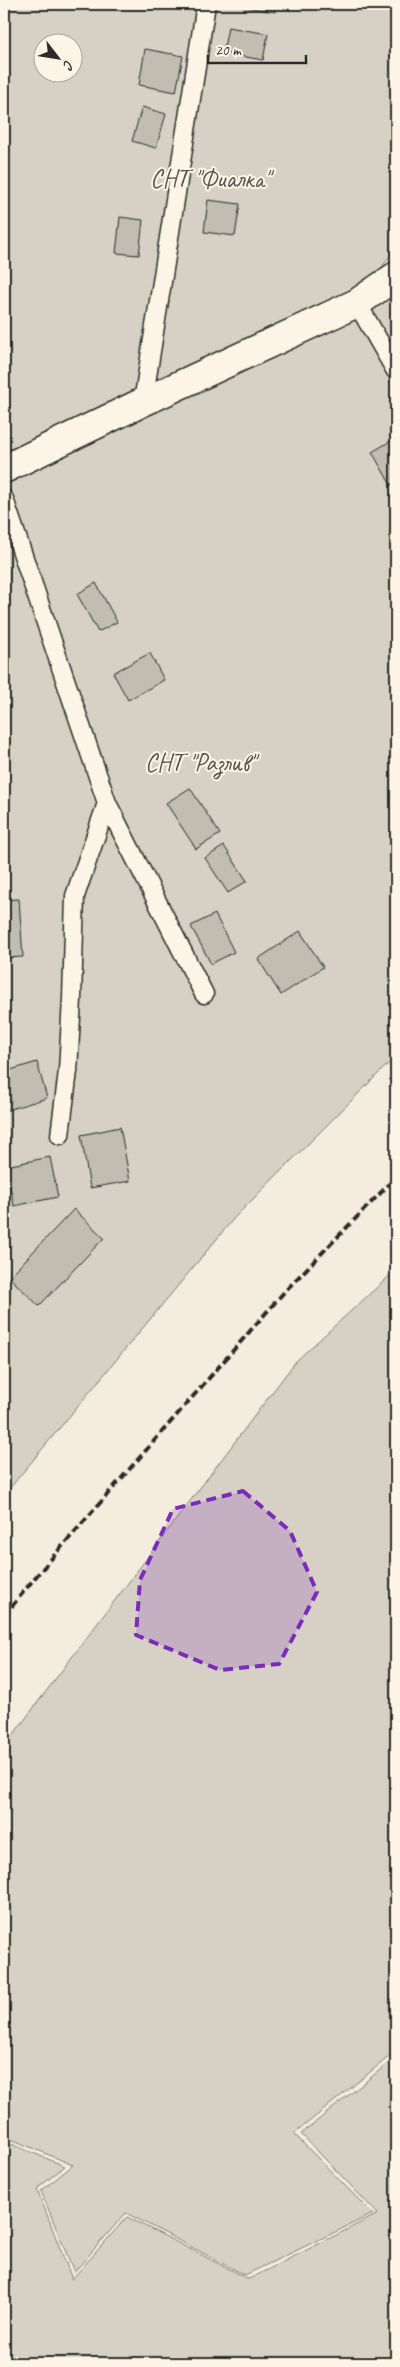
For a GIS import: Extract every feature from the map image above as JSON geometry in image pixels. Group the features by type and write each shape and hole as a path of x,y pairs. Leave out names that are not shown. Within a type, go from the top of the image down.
{"street":[{"path":"4,470 143,402 356,303 396,276"}],"lane":[{"path":"143,402 206,4"},
{"path":"356,303 396,371"},
{"path":"4,499 106,803 204,994"},
{"path":"60,1135 70,1035 75,896 106,803"}],"highlighted area":[{"path":"243,1491 290,1531 317,1592 279,1664 220,1670 136,1635 140,1580 173,1509"}],"green space":[{"name":"СНТ \"Разлив\"","path":"4,4 396,4 396,247 358,302 396,276 396,1056 235,1217 4,1495"},
{"path":"396,1270 396,2051 294,2134 373,2214 245,2275 126,2213 74,2272 41,2191 73,2165 4,2136 4,1747 296,1361"},
{"path":"396,2057 396,2363 4,2363 4,2141 65,2166 37,2189 72,2279 127,2217 249,2279 378,2214 301,2134"}],"building":[{"path":"240,4 276,4 275,12 240,6"},
{"path":"228,27 268,34 263,60 223,53"},
{"path":"145,49 183,56 176,92 139,85"},
{"path":"142,107 166,114 156,148 132,141"},
{"path":"208,200 240,204 235,236 204,232"},
{"path":"120,217 143,220 139,255 116,253"},
{"path":"396,438 396,481 391,485 372,452"},
{"path":"96,583 117,622 98,632 77,594"},
{"path":"150,653 164,680 128,700 113,673"},
{"path":"190,788 220,834 196,849 166,803"},
{"path":"224,846 247,881 228,893 205,858"},
{"path":"19,899 23,957 4,958 4,900"},
{"path":"215,914 234,952 211,964 191,926"},
{"path":"300,931 323,967 281,995 258,959"},
{"path":"37,1062 47,1098 4,1111 4,1072"},
{"path":"120,1127 130,1181 90,1188 81,1135"},
{"path":"50,1157 58,1197 14,1206 6,1166"},
{"path":"74,1209 104,1238 39,1306 9,1277"}],"railway":[{"path":"4,1616 38,1574 285,1291 396,1177"}],"park label":[{"name":"СНТ \"Фиалка\"","path":"210,179"}]}
